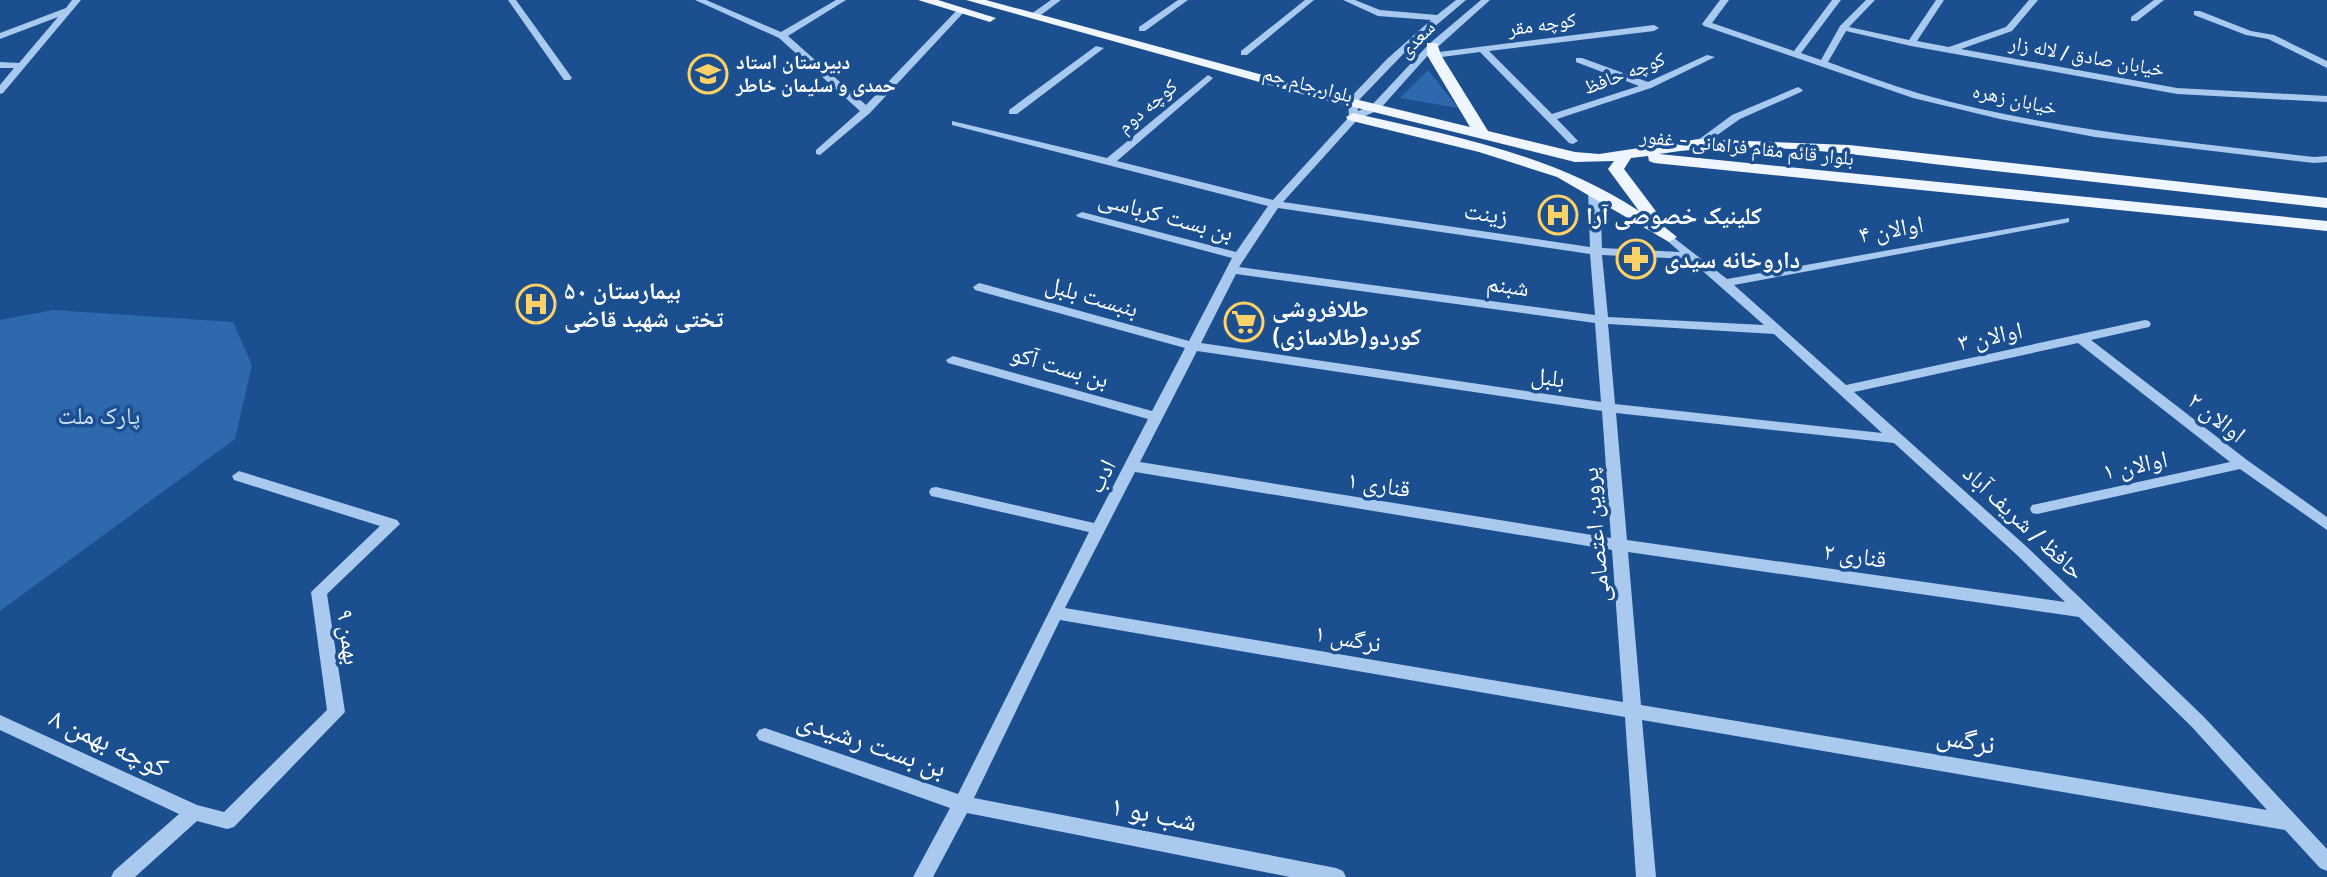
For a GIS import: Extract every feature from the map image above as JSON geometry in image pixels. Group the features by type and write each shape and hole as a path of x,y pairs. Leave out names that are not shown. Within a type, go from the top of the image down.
{"main road":[{"name":"بلوار جام جم","path":"924,0 971,3 1034,16 1504,154 1563,174 1669,237"},
{"name":"بلوار جام جم","path":"971,3 1099,48 1208,78 1353,110 1375,108 1575,157 1599,159 1626,155"},
{"path":"1433,51 1482,134"},
{"name":"بلوار قائم مقام فراهانی - غفور","path":"1626,155 1699,143 1849,150 2327,203"},
{"path":"1626,155 1616,169 1669,237"},
{"name":"بلوار قائم مقام فراهانی - غفور","path":"1626,155 2327,226"}],"street":[{"path":"0,91 77,0"},
{"path":"512,0 567,78"},
{"path":"782,36 842,0"},
{"path":"1034,16 1057,0"},
{"path":"1142,29 1184,0"},
{"path":"1244,53 1310,0"},
{"path":"1347,0 1421,32"},
{"name":"سعدی","path":"1353,110 1421,32 1462,0"},
{"name":"سعدی","path":"1375,108 1486,0"},
{"name":"خیابان زهره","path":"1725,0 1707,24 1743,39 1824,62 1917,96 2095,134 2327,159"},
{"path":"1796,54 1837,0"},
{"path":"1824,62 1843,28 1871,0"},
{"path":"1911,43 1940,0"},
{"path":"1948,50 2009,29 2034,0"},
{"path":"2134,19 2156,6 2160,0"},
{"path":"703,1 782,36 866,111"},
{"path":"820,152 866,111 971,3"},
{"path":"0,36 69,10"},
{"path":"1378,13 1438,18"},
{"path":"2197,13 2249,33 2271,37 2327,65"},
{"name":"کوچه مقر","path":"1433,51 1483,50 1654,28"},
{"name":"خیابان صادق / لاله زار","path":"1843,28 2177,91 2327,99"},
{"path":"1013,112 1099,48"},
{"path":"1483,50 1573,141"},
{"name":"کوچه حافظ","path":"1550,118 1648,86 1710,57"},
{"path":"1579,60 1648,86"},
{"path":"0,65 23,66"},
{"name":"کوچه دوم","path":"1110,161 1208,78"},
{"path":"1699,143 1736,117 1798,90"},
{"name":"ادب","path":"923,877 1155,416 1237,263 1275,204 1353,110"},
{"name":"زینت","path":"956,123 1275,204 1596,251 1692,256"},
{"name":"پروین اعتصامی","path":"1594,190 1601,320 1646,877"},
{"name":"بن بست کرباسی","path":"1082,215 1237,263"},
{"name":"اوالان ۴","path":"1725,283 2065,220"},
{"name":"حافظ / شریف آباد","path":"1669,237 1778,330 2083,611 2198,722 2327,862"},
{"name":"شبنم","path":"1237,263 1601,320 1778,330"},
{"name":"بنبست بلبل","path":"979,287 1193,346"},
{"name":"اوالان ۳","path":"1844,390 2145,324"},
{"name":"اوالان ۲","path":"2082,339 2242,464 2327,525"},
{"name":"بلبل","path":"1193,346 1609,408 1898,439"},
{"name":"بن بست آکو","path":"953,360 1155,416"},
{"name":"اوالان ۱","path":"2037,509 2242,464"},
{"name":"قناری ۱","path":"1131,466 1619,545"},
{"name":"بهمن ۹","path":"194,812 227,821 336,712 319,592 392,524 239,476"},
{"path":"936,492 1098,529"},
{"name":"قناری ۲","path":"1619,545 2083,611"},
{"name":"نرگس ۱","path":"1055,613 1633,711"},
{"name":"نرگس","path":"1633,711 2290,822"},
{"name":"کوچه بهمن ۸","path":"0,722 194,812"},
{"name":"بن بست رشیدی","path":"765,735 962,804"},
{"name":"شب بو ۱","path":"962,804 1336,877"},
{"path":"121,877 194,812"}],"green space":[{"path":"1428,70 1458,108 1400,98"},
{"name":"پارک ملت","path":"53,310 233,322 252,365 235,439 0,611 0,320"}],"place":[{"name":"دبیرستان استاد حمدی و سلیمان خاطر","path":"708,74"},
{"name":"کلینیک خصوصی آرا","path":"1558,215"},
{"name":"داروخانه سیدی","path":"1636,259"},
{"name":"بیمارستان ۵۰ تختی شهید قاضی","path":"536,304"},
{"name":"طلافروشی کوردو(طلاسازی)","path":"1244,322"}]}
